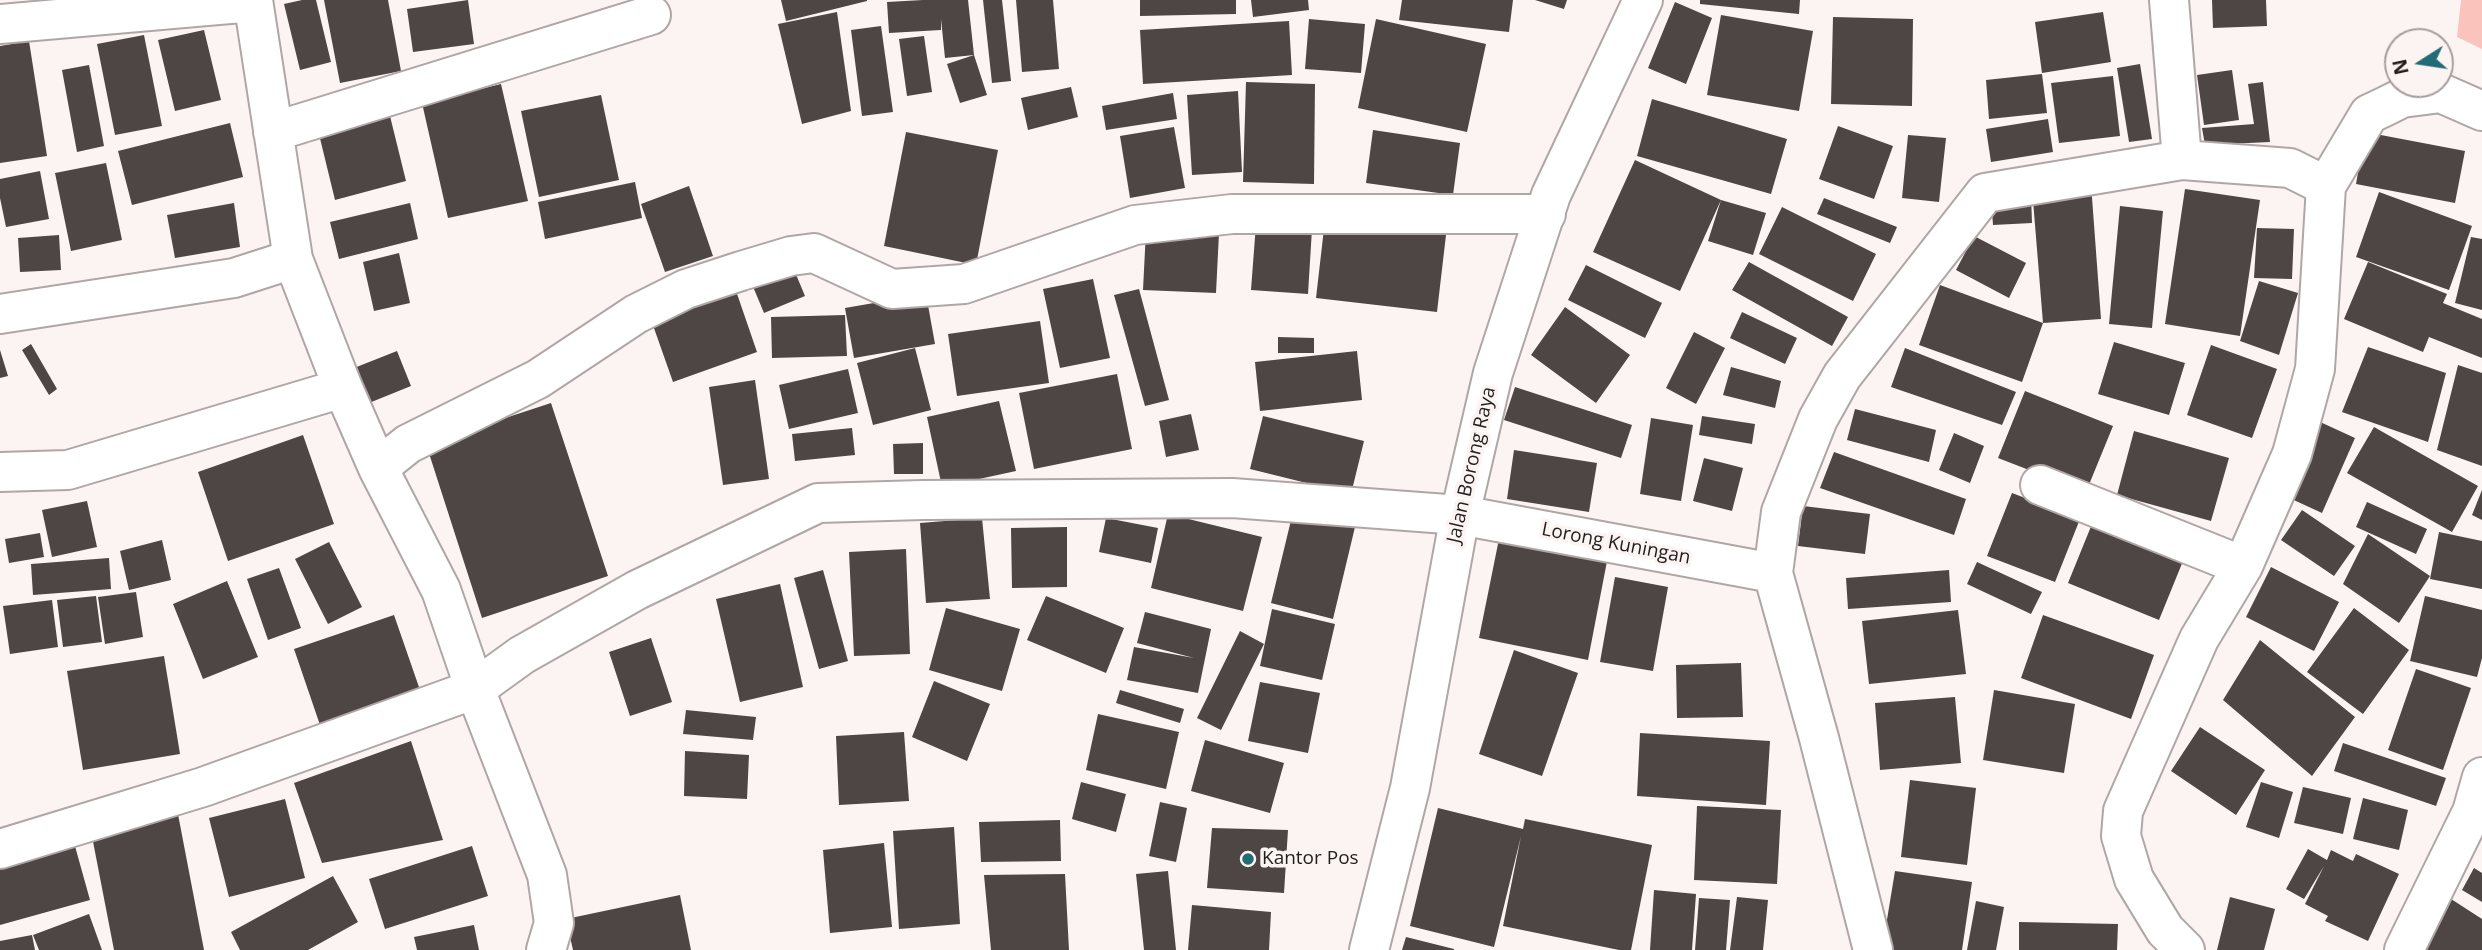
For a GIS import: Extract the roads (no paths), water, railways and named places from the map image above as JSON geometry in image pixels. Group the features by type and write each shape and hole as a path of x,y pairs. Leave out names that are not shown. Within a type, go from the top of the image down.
{"street":[{"name":"Jalan Borong Raya","path":"1368,950 1410,788 1460,515 1493,373 1551,195 1643,0"},
{"path":"2169,0 2182,160"},
{"path":"0,24 253,1 293,260 342,388 378,468 441,590 475,689 547,875 554,923 546,950"},
{"path":"274,132 651,15"},
{"path":"2185,950 2165,930 2134,879 2121,836 2123,811 2199,639 2243,566 2292,454 2315,369 2326,186 2369,114 2402,98 2441,93 2482,111"},
{"path":"1873,950 1819,738 1773,573 1781,512 1818,419 1842,376 1985,193 2182,160 2290,168 2326,186"},
{"path":"378,468 408,444 538,379 636,314 686,289 791,256 814,253 892,289 964,284 1135,225 1232,214 1546,214"},
{"path":"0,314 234,278 293,260"},
{"path":"0,472 68,470 342,388"},
{"path":"2040,485 2243,566"},
{"name":"Lorong Kuningan","path":"0,849 203,787 475,689 522,655 636,590 818,503 1232,498 1460,515 1773,573"},
{"path":"2404,950 2472,811 2482,777"}],"place":[{"name":"Kantor Pos","path":"1248,859"}]}
